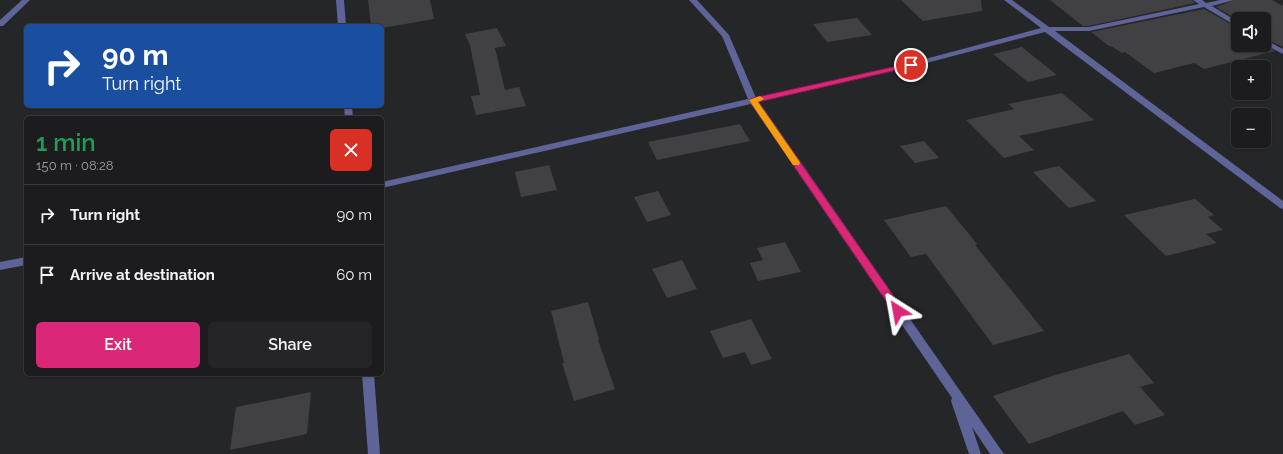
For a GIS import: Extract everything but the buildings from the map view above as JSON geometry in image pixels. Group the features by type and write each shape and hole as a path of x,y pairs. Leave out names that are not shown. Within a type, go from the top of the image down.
{"street":[{"path":"0,24 16,7 26,0"},
{"path":"340,0 342,24"},
{"path":"693,0 725,34 753,100 998,454"},
{"path":"1008,0 1283,206"},
{"path":"1197,0 1231,21"},
{"path":"384,185 911,65 1047,29 1089,29 1230,0"},
{"path":"1271,45 1283,52"},
{"path":"0,266 24,260"},
{"path":"368,376 374,454"},
{"path":"953,390 975,454"}],"slow traffic":[{"path":"760,99 753,100 796,163"}],"route":[{"path":"898,311 753,100 911,65"}]}
